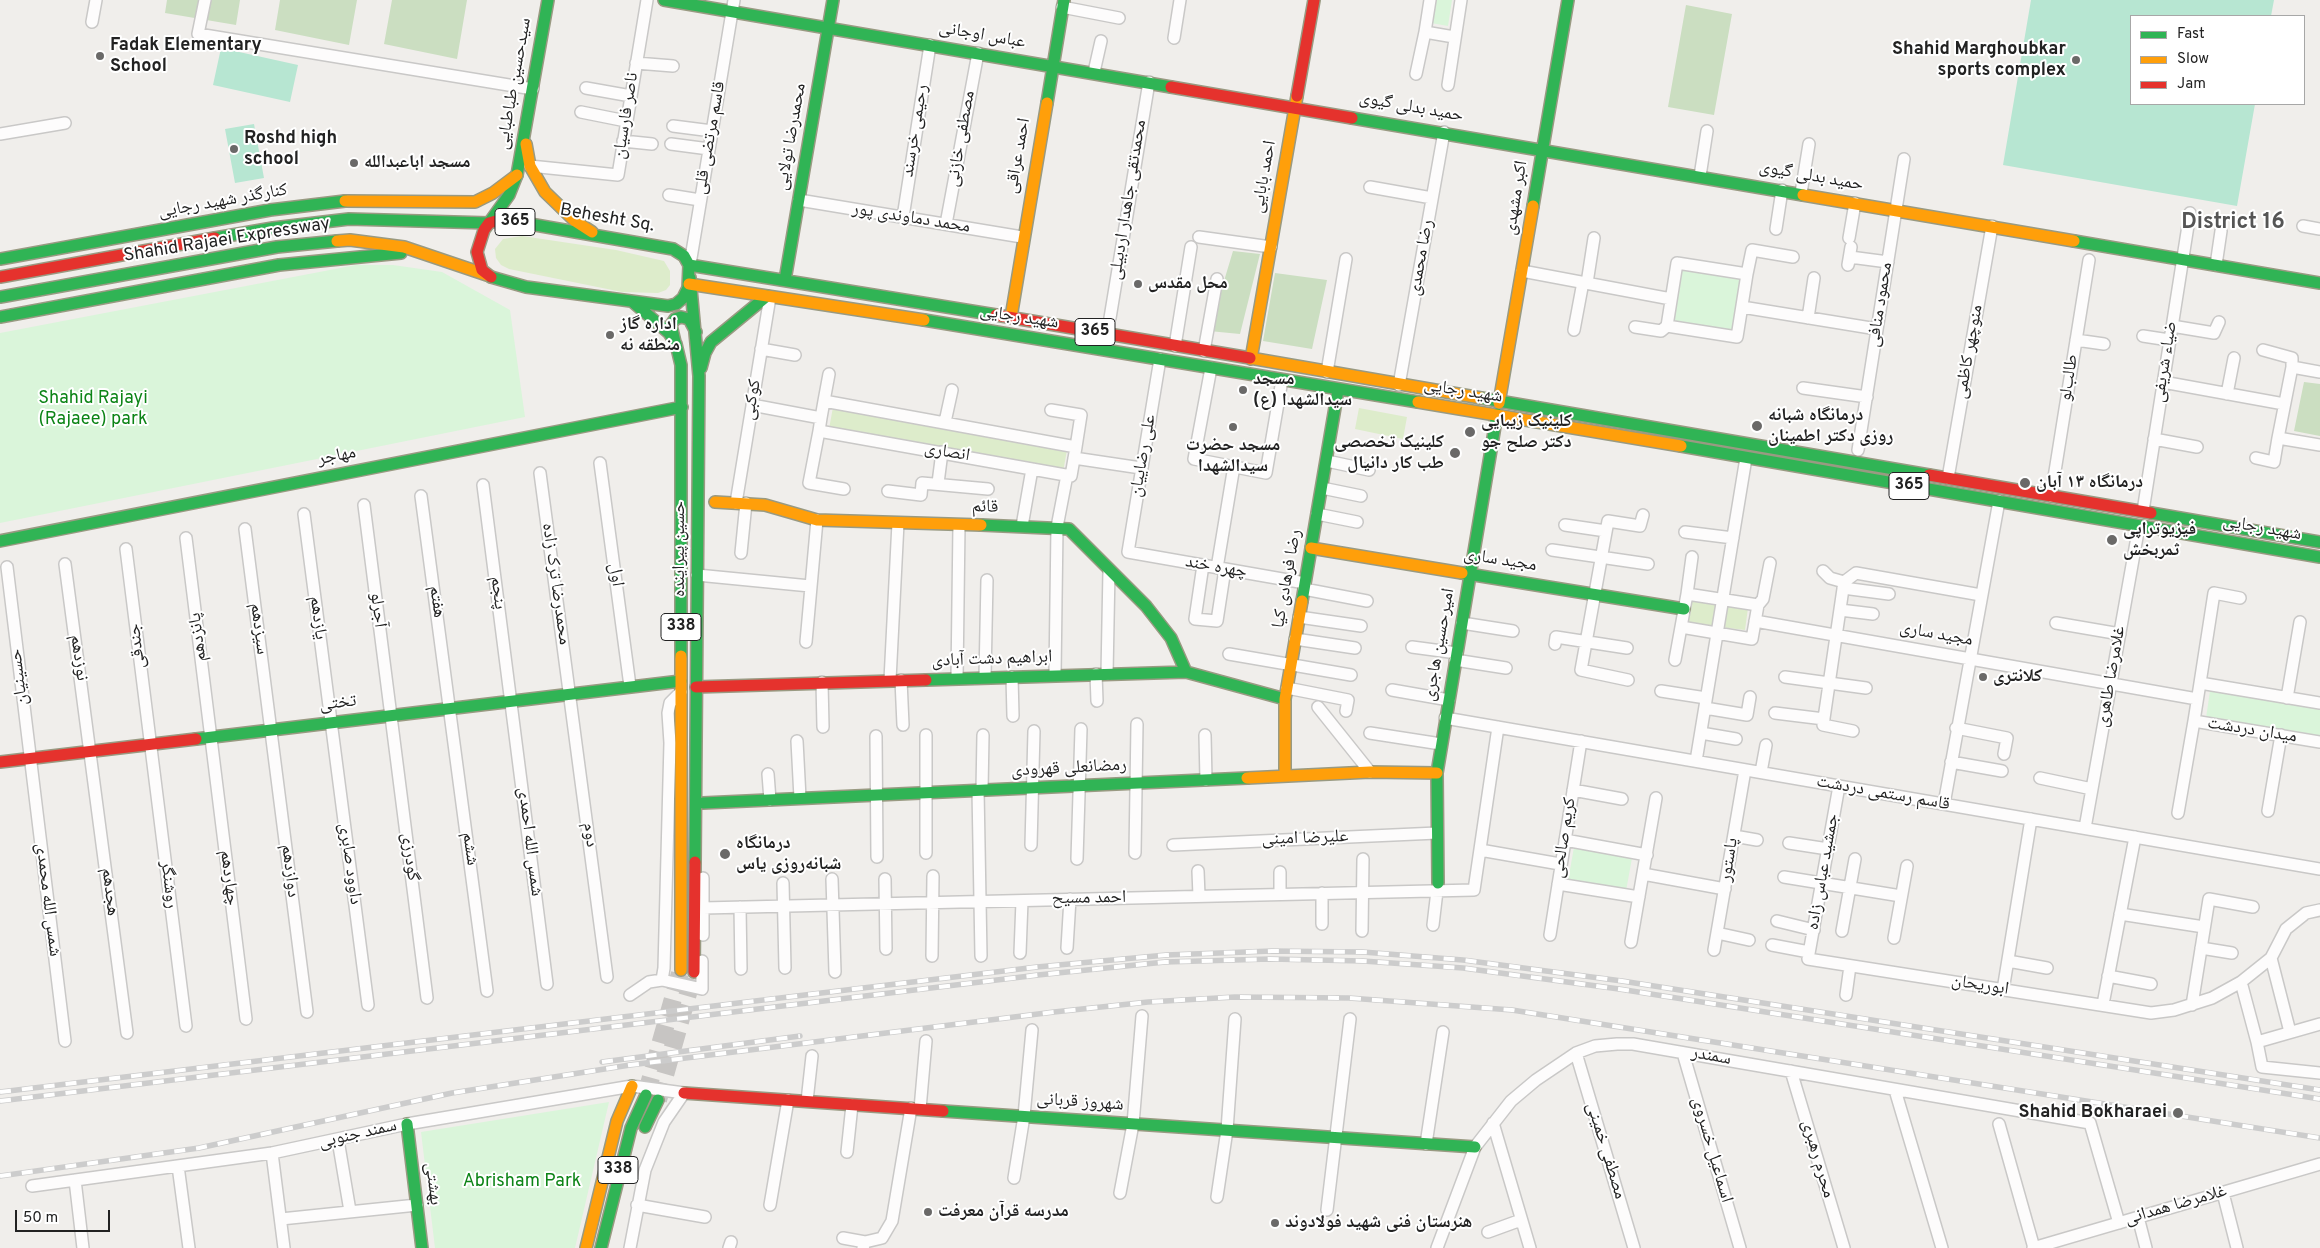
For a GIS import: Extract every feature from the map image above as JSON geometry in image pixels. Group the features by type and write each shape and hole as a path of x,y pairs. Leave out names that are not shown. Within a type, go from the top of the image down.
{"main road":[{"name":"سیدحسین طباطبایی","path":"489,223 509,195 517,175 548,0"},
{"name":"عباس اوجانی","path":"664,0 733,6 829,28 1295,106"},
{"name":"محمدرضا تولایی","path":"785,280 834,0"},
{"name":"احمد بابایی","path":"1249,375 1314,0"},
{"name":"اکبر مشهدی","path":"1499,402 1568,0"},
{"name":"احمد عراقی","path":"1008,333 1022,237 1063,4"},
{"name":"حمید بدلی گیوی","path":"1295,106 2320,283"},
{"path":"524,137 530,166 545,192 574,221 598,235"},
{"name":"کنارگذر شهید رجایی","path":"0,259 270,210 349,201 475,202 493,193 517,175"},
{"name":"Shahid Rajaei Expressway","path":"0,277 273,228 350,219 489,223"},
{"name":"Behesht Sq.","path":"489,223 512,221 673,249 684,256 690,277"},
{"path":"448,222 469,236 469,255 451,262"},
{"name":"365","path":"487,275 479,265 477,252 480,238 489,223"},
{"name":"Shahid Rajaei Expressway","path":"0,297 276,247 312,242 350,240 404,247 487,275"},
{"path":"0,317 279,265 395,253 432,256"},
{"path":"487,275 508,284 634,304 668,306 676,304 683,298 690,277"},
{"name":"شهید رجایی","path":"690,277 785,280 2320,542"},
{"name":"شهید رجایی","path":"690,277 769,297 1008,333 1338,390 1497,414 2320,557"},
{"name":"حسین پیراینده","path":"690,277 696,332 698,376 694,972"},
{"path":"698,376 705,353 711,342 769,297"},
{"name":"حسین پیراینده","path":"634,304 669,333 676,344 681,365 680,970"},
{"path":"676,344 671,325 675,319 681,317 689,319 696,332"},
{"name":"رضا فرهادی کیا","path":"1284,776 1286,694 1338,390"},
{"name":"امیرحسین هاجری","path":"1437,887 1437,773 1499,402"},
{"name":"مهاجر","path":"0,540 682,407"},
{"name":"قائم","path":"715,502 765,505 817,520 1057,527 1069,529 1146,606 1171,638 1186,672"},
{"path":"2139,526 2143,512"},
{"name":"مجید ساری","path":"1311,548 1684,609"},
{"name":"ابراهیم دشت آبادی","path":"696,687 1186,672 1286,694"},
{"name":"تختی","path":"0,762 630,686 681,687"},
{"name":"رمضانعلی قهرودی","path":"703,803 1370,772 1437,773"},
{"path":"586,1248 617,1122 632,1086"},
{"name":"شهروز قربانی","path":"684,1093 1475,1147"},
{"name":"338","path":"601,1248 630,1128 646,1096"},
{"name":"338","path":"613,1248 642,1132 658,1100"},
{"name":"بهشتی","path":"407,1124 422,1248"}],"street":[{"path":"92,22 96,0"},
{"path":"205,0 198,34 533,89"},
{"name":"ناصر فارسیان","path":"530,166 618,176 647,0"},
{"path":"1174,38 1180,0"},
{"path":"1416,74 1430,0"},
{"path":"1448,85 1461,0"},
{"path":"1063,4 1119,18"},
{"name":"قاسم مرتضی قلی","path":"690,277 700,200 733,6"},
{"path":"1425,32 1454,37"},
{"path":"1094,72 1101,41"},
{"name":"رحیمی خرسند","path":"902,217 930,45"},
{"name":"مصطفی خازنی","path":"946,224 978,53"},
{"path":"636,63 673,66"},
{"name":"محمدتقی جاهدار اردبیلی","path":"1110,318 1149,82"},
{"path":"586,88 631,96"},
{"path":"581,112 626,121"},
{"path":"0,134 65,123"},
{"path":"673,126 712,131"},
{"path":"1700,176 1707,131"},
{"name":"رضا محمدی","path":"1399,385 1444,132"},
{"path":"623,141 652,144"},
{"path":"671,144 709,149"},
{"path":"1801,193 1809,144"},
{"name":"محمود منافی","path":"1858,450 1904,159"},
{"path":"1370,187 1432,198"},
{"path":"1776,229 1782,190"},
{"path":"669,195 700,200"},
{"name":"محمد دماوندی پور","path":"799,200 1022,237"},
{"path":"1855,203 1848,265 1850,257 1888,262"},
{"name":"ضیاء شریفی","path":"2143,512 2190,213"},
{"name":"منوچهر کاظمی","path":"1948,478 1992,226"},
{"path":"2303,226 2320,229"},
{"path":"2216,265 2221,231"},
{"path":"1199,237 1271,247"},
{"path":"1574,330 1594,238"},
{"path":"1175,346 1191,247"},
{"path":"1667,326 1737,337 1752,250 1792,257"},
{"path":"1326,372 1346,259"},
{"name":"طالب‌لو","path":"2051,496 2089,260"},
{"path":"1635,327 1661,331 1667,326 1677,263 1747,274"},
{"path":"1522,271 1671,299"},
{"path":"1808,318 1814,278"},
{"path":"1204,351 1216,279"},
{"name":"کوکبی","path":"741,553 741,503 752,405 769,297"},
{"path":"1742,307 1877,329"},
{"path":"2172,326 2214,334 2219,322"},
{"path":"2143,336 2169,340"},
{"path":"2076,340 2104,344"},
{"path":"761,349 795,355"},
{"path":"2256,458 2274,462 2292,367 2292,358 2263,350"},
{"path":"2227,394 2234,358"},
{"name":"علی رضاییان","path":"1128,552 1160,359"},
{"path":"2292,367 2320,372"},
{"path":"1211,368 1194,459 1266,473 1282,380"},
{"path":"829,374 809,483 844,489"},
{"path":"2163,382 2284,404"},
{"path":"1803,388 1866,397"},
{"path":"945,422 952,390"},
{"name":"انصاری","path":"824,401 945,422 1141,468"},
{"path":"752,405 821,418"},
{"path":"1051,410 1081,415 1071,476 1068,475 1057,527 1055,675"},
{"name":"انصاری","path":"819,431 1068,475"},
{"path":"2278,438 2320,445"},
{"path":"2154,439 2197,447"},
{"path":"938,483 942,452"},
{"path":"1696,761 1746,458"},
{"path":"1327,461 1369,470"},
{"name":"اول","path":"600,463 630,686"},
{"path":"1203,565 1195,620 1216,622 1234,466"},
{"path":"1022,526 1032,469"},
{"name":"محمدرضا ترک زاده","path":"540,474 570,694"},
{"path":"888,491 920,495 922,483 988,489"},
{"name":"پنجم","path":"483,485 511,701"},
{"path":"1322,488 1361,496"},
{"name":"هفتم","path":"421,496 450,708"},
{"path":"1944,804 1964,683 1999,501"},
{"name":"آجرلو","path":"364,504 391,715"},
{"name":"یازدهم","path":"304,514 330,722"},
{"path":"1317,514 1357,522"},
{"path":"1565,525 1640,526 1642,515"},
{"path":"806,642 817,520"},
{"path":"898,523 896,680 903,725"},
{"path":"957,678 959,525"},
{"path":"1607,526 1581,670 1628,680"},
{"name":"غلامرضا طاهری","path":"2085,828 2139,526"},
{"name":"سیزدهم","path":"245,529 271,730"},
{"path":"1685,532 1733,538"},
{"name":"پانزدهم","path":"186,538 210,737"},
{"name":"جندقی","path":"126,549 150,744"},
{"path":"1552,550 1648,564"},
{"name":"چهره خند","path":"1128,552 1221,568 1367,601"},
{"path":"1676,660 1692,557"},
{"path":"1681,627 1752,639 1758,605 1763,599 1770,562"},
{"name":"نوزدهم","path":"65,564 90,751"},
{"name":"حسینیان","path":"7,566 30,758"},
{"path":"1097,701 1102,674 1109,570"},
{"path":"1823,571 1830,578 1844,585 1889,594"},
{"path":"1824,722 1844,585 1856,573 1981,595"},
{"path":"697,575 810,586"},
{"path":"986,677 987,580"},
{"name":"میدان دردشت","path":"2240,598 2214,593 2194,721 2320,742"},
{"path":"1687,594 1758,605"},
{"path":"1840,610 1873,614"},
{"path":"1299,617 1361,626"},
{"name":"مجید ساری","path":"1755,621 2197,698"},
{"path":"2286,698 2300,622"},
{"path":"1462,623 1513,631"},
{"path":"2056,623 2120,634"},
{"path":"1555,644 1556,637 1627,648"},
{"path":"1295,639 1355,648"},
{"path":"1412,647 1506,668"},
{"path":"1230,654 1351,676"},
{"path":"1012,677 1013,716"},
{"path":"1785,677 1866,688"},
{"path":"822,682 823,727"},
{"path":"2200,683 2320,703"},
{"path":"662,980 664,968 670,743 668,713 670,702 681,687"},
{"path":"630,995 650,982 662,980 702,989 704,753 696,687"},
{"path":"1392,690 1448,700"},
{"path":"1660,691 1747,715 1750,697"},
{"name":"دوم","path":"570,694 607,977"},
{"path":"1286,694 1348,700 1346,711"},
{"name":"شمس الله احمدی","path":"511,701 547,984"},
{"path":"1318,707 1370,772"},
{"name":"ششم","path":"450,708 487,991"},
{"path":"1775,713 1824,722 1853,731"},
{"name":"گودرزی","path":"391,715 427,998"},
{"name":"قاسم رستمی دردشت","path":"1445,718 2320,869"},
{"path":"2178,813 2194,721"},
{"name":"داوود صابری","path":"330,722 368,1005"},
{"path":"1136,853 1137,724"},
{"path":"1498,727 1480,850 1560,864"},
{"path":"1956,728 2007,738 2004,754"},
{"path":"1077,859 1081,729"},
{"name":"دوازدهم","path":"271,730 307,1012"},
{"path":"1031,845 1034,731"},
{"path":"1701,733 1736,739"},
{"path":"1370,734 1441,744"},
{"path":"926,735 926,854"},
{"path":"981,956 979,902 980,790 983,735"},
{"path":"1205,735 1206,780"},
{"path":"2268,811 2281,735"},
{"path":"876,736 878,857"},
{"name":"چهاردهم","path":"210,737 246,1019"},
{"path":"796,741 800,798"},
{"name":"کریم صالحی","path":"1550,935 1581,741"},
{"name":"روشنگر","path":"150,744 186,1026"},
{"path":"1761,772 1766,745"},
{"name":"هجدهم","path":"90,751 127,1033"},
{"name":"شمس الله محمدی","path":"30,758 65,1041"},
{"path":"1951,762 2002,771"},
{"name":"پاستور","path":"1714,950 1745,770"},
{"path":"768,774 770,800"},
{"path":"2040,778 2092,788"},
{"name":"جمشید عباس زاده","path":"1809,956 1839,786"},
{"path":"1573,790 1622,799"},
{"path":"1631,942 1656,798"},
{"path":"2003,990 2031,819"},
{"name":"علیرضا امینی","path":"1173,845 1437,833"},
{"path":"1734,836 1757,840"},
{"path":"2104,999 2135,837"},
{"path":"1565,840 1647,855"},
{"path":"1789,843 1828,849"},
{"name":"احمد مسیح","path":"704,908 1363,892 1437,887 1474,890 1480,850"},
{"path":"1362,931 1364,859"},
{"path":"1842,931 1855,859"},
{"path":"1894,938 1907,866"},
{"path":"1198,871 1199,896"},
{"path":"1280,872 1280,894"},
{"path":"1644,874 1725,889"},
{"path":"932,956 933,876"},
{"path":"1784,877 1901,896"},
{"path":"832,879 835,972"},
{"path":"885,879 886,949"},
{"path":"783,883 782,906 785,968"},
{"path":"1558,884 1640,897"},
{"name":"امیرحسین هاجری","path":"1433,925 1437,887"},
{"path":"1322,893 1322,924"},
{"path":"1067,948 1070,900"},
{"path":"2253,907 2209,900 2192,1004 2212,998 2241,982 2271,958 2286,929 2306,913 2320,910"},
{"path":"1020,953 1022,901"},
{"path":"740,908 741,969"},
{"path":"2120,914 2204,927"},
{"path":"1777,921 1814,930"},
{"path":"1717,934 1749,940"},
{"path":"1772,945 1809,956"},
{"path":"2201,948 2232,953"},
{"name":"ابوریحان","path":"1809,956 1850,966 2151,1013 2192,1004"},
{"path":"2271,958 2290,1032"},
{"path":"2008,961 2047,968"},
{"path":"1846,994 1850,966"},
{"path":"2108,976 2151,984"},
{"path":"2241,982 2262,1067 2320,1073"},
{"path":"1120,1193 1133,1124 1142,1016"},
{"path":"1217,1197 1227,1130 1235,1019"},
{"path":"1327,1210 1334,1138 1350,1019"},
{"path":"2257,1042 2320,1024"},
{"path":"1014,1178 1024,1116 1032,1030"},
{"path":"1426,1144 1443,1032"},
{"path":"843,1238 864,1245 882,1238 892,1221 915,1109 926,1041"},
{"name":"سمندر","path":"1437,1248 1475,1147 1511,1101 1536,1080 1576,1053 1595,1046 1617,1044 1633,1044 1683,1052 2090,1123 2119,1223"},
{"name":"اسماعیل خسروی","path":"1683,1052 1740,1248"},
{"name":"مصطفی خمینی","path":"1576,1053 1634,1248"},
{"path":"808,1101 812,1056"},
{"name":"محرم رهبری","path":"1791,1071 1844,1248"},
{"name":"سمند جنوبی","path":"32,1186 272,1153 407,1124 632,1086 684,1093"},
{"path":"1895,1090 1942,1248"},
{"path":"630,1248 645,1170 664,1122 684,1093"},
{"path":"770,1205 788,1100"},
{"path":"847,1152 852,1104"},
{"path":"1492,1123 1530,1248"},
{"path":"1999,1124 2034,1248"},
{"path":"338,1140 350,1211"},
{"path":"272,1153 284,1248"},
{"name":"غلامرضا همدانی","path":"2034,1248 2320,1164"},
{"path":"178,1166 189,1248"},
{"path":"75,1180 83,1248"},
{"path":"2223,1193 2237,1248"},
{"path":"281,1219 417,1205"},
{"path":"638,1205 705,1217"},
{"path":"2138,1217 2146,1248"},
{"path":"1488,1232 1521,1220"},
{"path":"1442,1232 1447,1248"}],"green space":[{"path":"167,0 240,0 236,25 165,13"},
{"path":"280,0 357,0 349,45 275,30"},
{"path":"392,0 467,0 457,59 384,44"},
{"path":"1435,0 1452,0 1448,26 1431,23"},
{"name":"Shahid Marghoubkar sports complex","path":"2031,0 2274,0 2271,15 2130,15 2130,105 2255,105 2237,206 2003,165"},
{"path":"1686,5 1732,14 1714,115 1668,107"},
{"path":"221,48 298,65 290,102 213,85"},
{"path":"254,124 264,178 235,183 225,129"},
{"path":"522,236 616,250 664,261 670,271 670,285 666,290 658,293 622,292 509,269 501,265 496,258 495,249 503,239"},
{"path":"1233,251 1260,254 1240,334 1209,331"},
{"path":"1677,263 1747,275 1736,339 1667,326"},
{"name":"Shahid Rajayi (Rajaee) park","path":"356,265 393,265 442,272 510,310 525,417 0,523 0,333"},
{"path":"1275,273 1327,280 1312,349 1263,341"},
{"path":"2304,382 2320,384 2320,436 2294,431"},
{"path":"833,407 1067,450 1063,472 829,429"},
{"path":"1359,408 1407,417 1403,439 1355,429"},
{"path":"1691,600 1748,608 1745,630 1687,623"},
{"path":"2210,691 2320,709 2320,736 2206,718"},
{"path":"1574,847 1632,858 1626,891 1568,881"},
{"name":"Abrisham Park","path":"609,1102 575,1248 435,1248 421,1132"}],"tunnel":[{"path":"646,1095 681,970"},
{"path":"658,1100 694,972"}],"railway":[{"path":"0,1092 1037,967 1166,955 1272,951 1363,952 1463,960 1622,981 2320,1090"},
{"path":"0,1101 1038,975 1165,962 1270,959 1363,961 1463,968 1619,989 2320,1099"},
{"path":"0,1176 199,1148 452,1093 630,1065 1054,1012 1148,1002 1235,997 1349,998 1512,1010 2320,1138"},
{"path":"602,1062 800,1036"}],"traffic: fast":[{"path":"489,223 509,195 517,175 548,0"},
{"path":"664,0 1171,87"},
{"path":"785,280 833,0"},
{"path":"1047,103 1064,0"},
{"path":"1533,206 1568,0"},
{"path":"1352,118 1803,195"},
{"path":"0,259 270,210 345,201"},
{"path":"215,238 273,228 349,219 489,223"},
{"path":"491,277 526,287 668,306 676,304 683,298 688,288 689,265 684,256 673,249 524,223 496,221"},
{"path":"0,297 277,247 337,241"},
{"path":"2074,241 2320,283"},
{"path":"0,317 279,265 401,253"},
{"path":"689,265 996,315"},
{"path":"690,278 699,376 695,862"},
{"path":"701,368 705,353 711,342 767,296"},
{"path":"634,303 669,333 676,344 681,365 681,656"},
{"path":"675,342 671,325 675,319 681,317 689,319 696,332"},
{"path":"924,320 1418,402"},
{"path":"1302,601 1338,390"},
{"path":"1481,398 1929,475"},
{"path":"0,541 682,407"},
{"path":"1438,883 1437,773 1497,414"},
{"path":"1681,446 2320,557"},
{"path":"2151,513 2320,542"},
{"path":"981,525 1069,529 1146,606 1171,638 1186,672"},
{"path":"1462,573 1684,609"},
{"path":"926,680 1186,672 1285,699"},
{"path":"196,739 681,681"},
{"path":"703,803 1247,778"},
{"path":"601,1248 631,1128 646,1095"},
{"path":"645,1127 658,1100"},
{"path":"943,1111 1475,1147"},
{"path":"407,1124 422,1248"}],"traffic: slow":[{"path":"1251,359 1297,96"},
{"path":"1011,317 1047,103"},
{"path":"526,144 530,166 545,192 575,221 592,232"},
{"path":"345,201 475,202 493,193 517,175"},
{"path":"1803,195 2074,241"},
{"path":"1499,403 1533,206"},
{"path":"337,241 350,240 404,247 487,275"},
{"path":"689,284 924,320"},
{"path":"1250,358 1481,398"},
{"path":"1418,402 1681,446"},
{"path":"715,502 765,505 817,520 981,525"},
{"path":"1311,548 1462,573"},
{"path":"1285,776 1285,699 1302,601"},
{"path":"681,656 681,970"},
{"path":"1247,778 1370,772 1437,773"},
{"path":"586,1248 617,1121 632,1086"}],"traffic: jam":[{"path":"1297,96 1314,0"},
{"path":"1171,87 1352,118"},
{"path":"491,277 482,270 477,252 484,230 489,223 496,221"},
{"path":"0,277 215,238"},
{"path":"996,315 1250,358"},
{"path":"1929,475 2151,513"},
{"path":"696,687 926,680"},
{"path":"0,762 196,739"},
{"path":"694,972 695,862"},
{"path":"684,1093 943,1111"}],"place":[{"name":"Fadak Elementary School","path":"100,56"},
{"name":"Shahid Marghoubkar sports complex","path":"2076,60"},
{"name":"Roshd high school","path":"234,149"},
{"name":"مسجد اباعبدالله","path":"354,163"},
{"name":"محل مقدس","path":"1138,284"},
{"name":"اداره گاز منطقه نه","path":"610,335"},
{"name":"مسجد سیدالشهدا (ع)","path":"1243,390"},
{"name":"درمانگاه شبانه روزی دکتر اطمینان","path":"1757,426"},
{"name":"مسجد حضرت سیدالشهدا","path":"1233,427"},
{"name":"کلینیک زیبایی دکتر صلح جو","path":"1470,432"},
{"name":"کلینیک تخصصی طب کار دانیال","path":"1455,453"},
{"name":"درمانگاه ۱۳ آبان","path":"2025,483"},
{"name":"فیزیوتراپی ثمربخش","path":"2112,540"},
{"name":"کلانتری","path":"1983,677"},
{"name":"درمانگاه شبانه‌روزی یاس","path":"725,854"},
{"name":"Shahid Bokharaei","path":"2178,1113"},
{"name":"مدرسه قرآن معرفت","path":"928,1212"},
{"name":"هنرستان فنی شهید فولادوند","path":"1275,1223"}],"district":[{"name":"District 16","path":"2233,224"}]}
